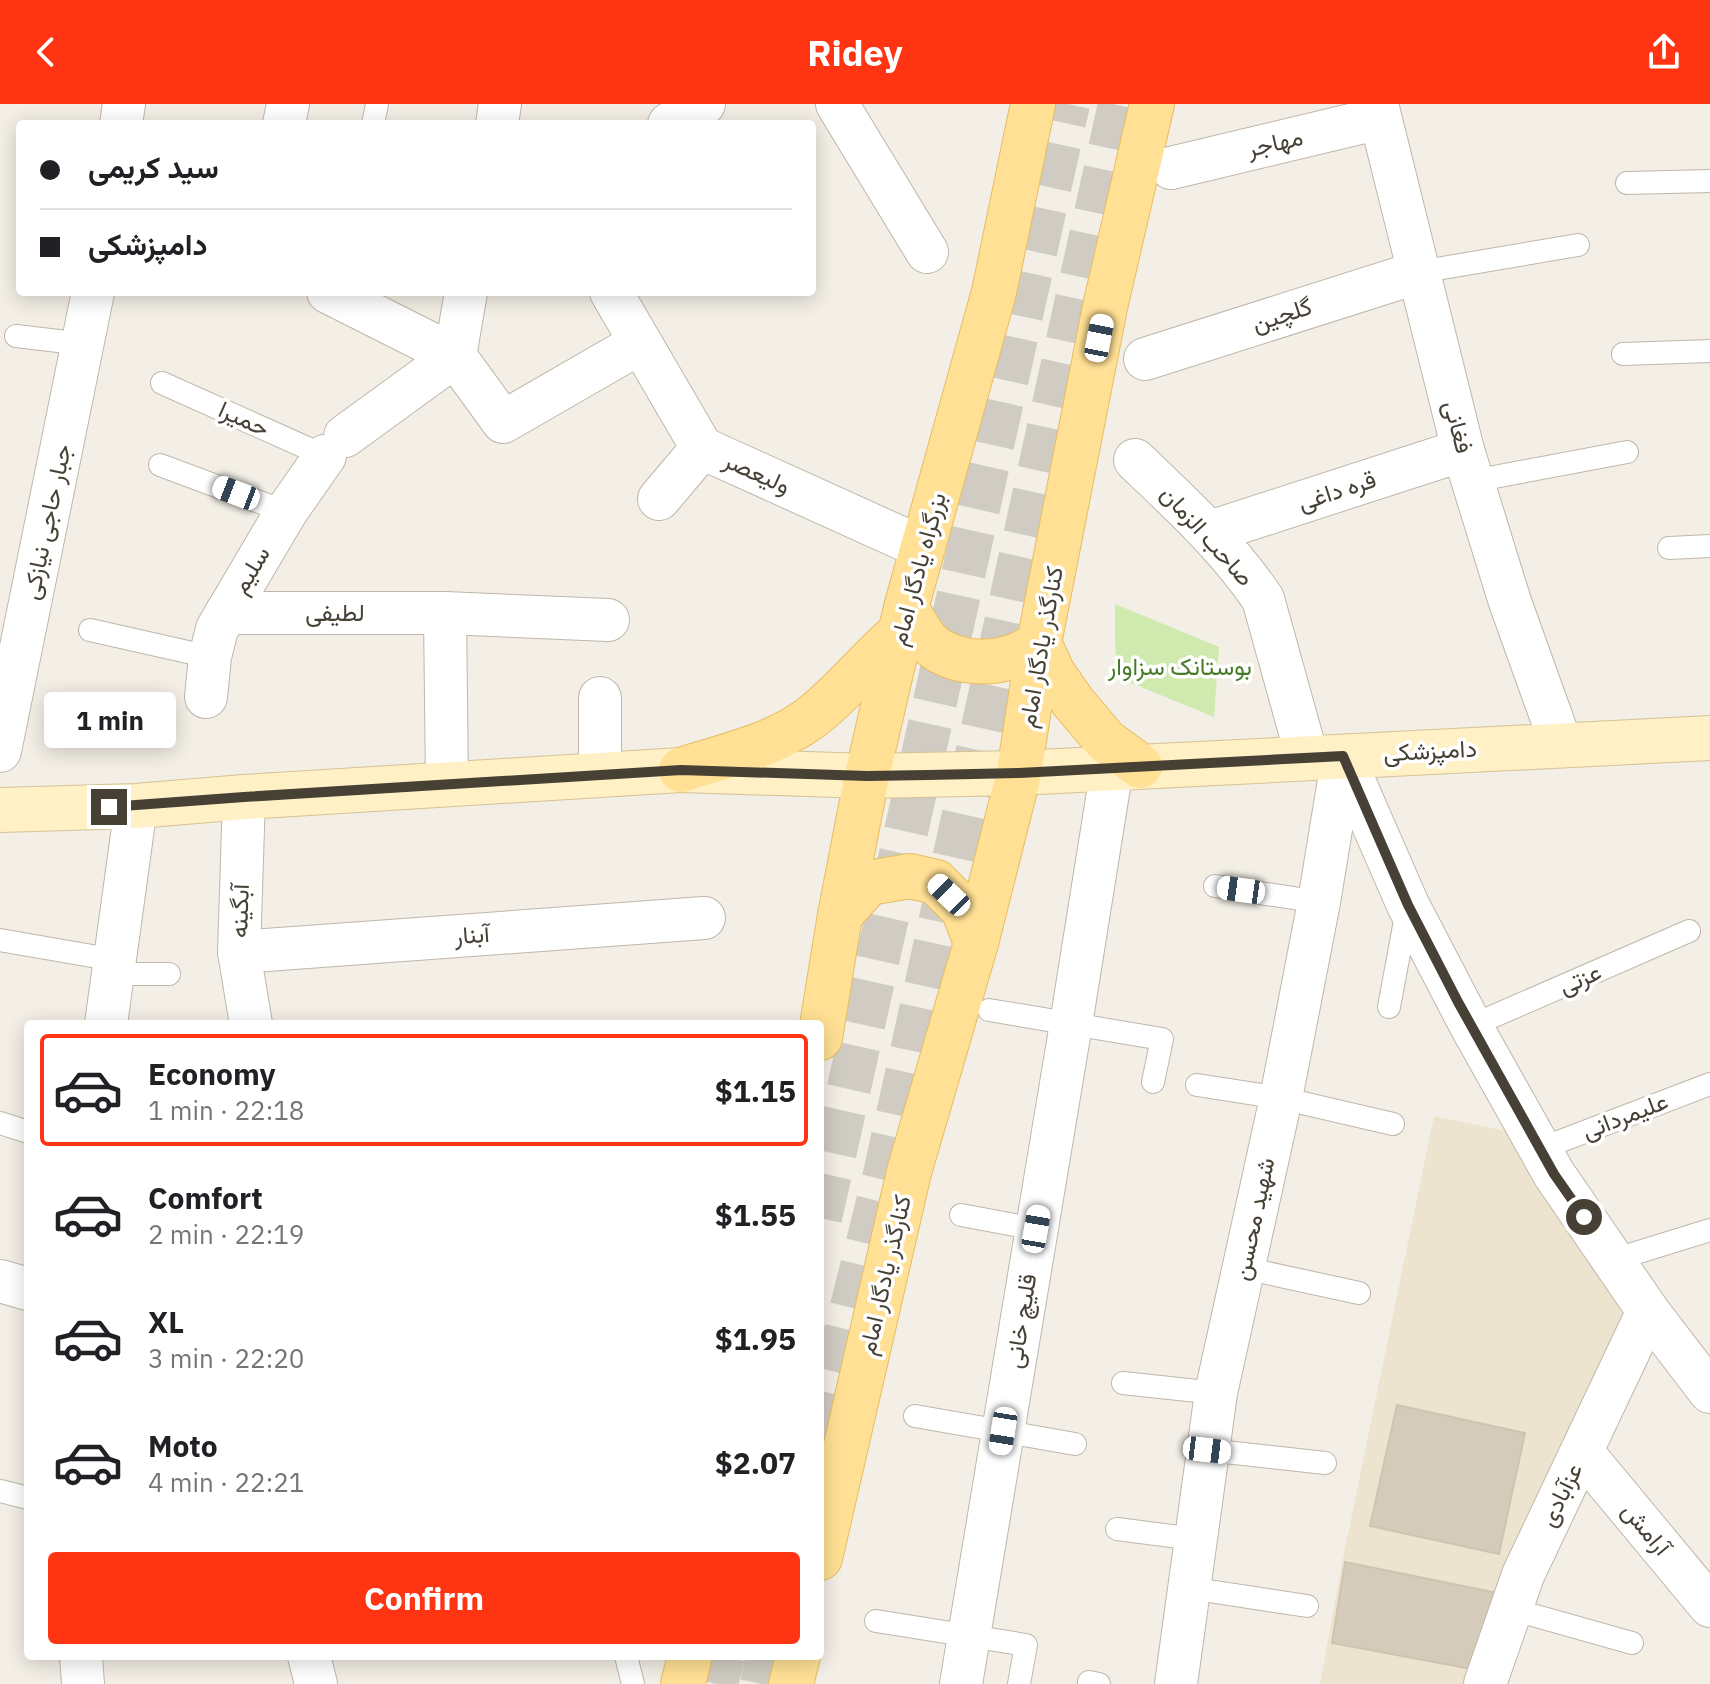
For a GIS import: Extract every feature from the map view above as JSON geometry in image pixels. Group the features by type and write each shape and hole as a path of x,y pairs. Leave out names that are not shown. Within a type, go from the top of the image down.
{"main road":[{"name":"بزرگراه یادگار امام","path":"823,1020 867,776 903,621 994,292 1033,104"},
{"name":"کنارگذر یادگار امام","path":"824,1541 909,1172 976,943 1019,773 1039,643 1105,307 1152,104"},
{"path":"681,770 761,745 807,720 844,690 903,621 946,654 968,661 992,661 1018,655 1039,643 1053,673 1073,702 1126,767"},
{"name":"دامپزشکی","path":"0,810 136,806 681,770 867,776 1019,773 1710,738"},
{"path":"840,915 869,883 910,876 936,882 963,909 976,943"},
{"path":"683,1684 689,1660"},
{"path":"791,1684 797,1660"}],"street":[{"path":"676,120 704,104"},
{"path":"837,104 927,252"},
{"name":"مهاجر","path":"1171,168 1378,111"},
{"name":"فغانی","path":"1378,111 1468,465 1510,602 1561,744"},
{"name":"گلچین","path":"1145,359 1419,272"},
{"name":"جبار حاجی نیازکی","path":"0,751 92,296"},
{"path":"336,296 455,356 503,422 640,343"},
{"path":"455,356 465,296"},
{"name":"ولیعصر","path":"613,296 702,448 923,548"},
{"name":"سلیم","path":"208,677 217,629 286,512 335,446 455,356"},
{"path":"659,499 702,448"},
{"name":"صاحب الزمان","path":"1135,460 1210,532 1263,599 1325,756 1554,1174 1648,1311 1706,1379"},
{"name":"قره داغی","path":"1210,532 1468,465"},
{"name":"لطیفی","path":"226,613 445,613 608,620"},
{"path":"445,613 447,784"},
{"path":"600,698 600,775"},
{"name":"شهید محسن","path":"1176,1684 1216,1393 1281,1098 1319,902 1325,756"},
{"name":"قلیچ خانی","path":"961,1684 1071,1024 1126,767"},
{"name":"آبگینه","path":"244,797 239,952 250,1020"},
{"path":"122,1020 111,986 136,806"},
{"name":"آبنار","path":"239,952 704,918"},
{"path":"0,1281 24,1288"},
{"name":"عزآبادی","path":"1485,1684 1523,1575 1648,1311"},
{"name":"آرامش","path":"1582,1452 1710,1606"},
{"path":"81,1660 83,1684"},
{"path":"310,1660 316,1684"}],"lane":[{"path":"1627,183 1710,181"},
{"path":"1419,272 1578,245"},
{"path":"16,336 84,344"},
{"path":"1623,354 1710,351"},
{"name":"حمیرا","path":"162,383 335,446"},
{"path":"1468,465 1627,452"},
{"path":"160,465 286,512"},
{"path":"1669,548 1710,546"},
{"path":"90,630 208,677"},
{"path":"1215,886 1319,902"},
{"path":"1389,1007 1408,905"},
{"name":"عزتی","path":"1471,1026 1689,931"},
{"path":"0,940 111,986 169,974"},
{"path":"989,1010 1162,1039 1153,1082"},
{"name":"علیمردانی","path":"1540,1149 1710,1084"},
{"path":"1197,1085 1281,1098 1393,1124"},
{"path":"0,1123 24,1131"},
{"path":"961,1215 1036,1229"},
{"path":"1613,1260 1710,1230"},
{"path":"1244,1268 1359,1293"},
{"path":"1123,1383 1216,1393"},
{"path":"915,1416 1075,1444"},
{"path":"1207,1450 1325,1463"},
{"path":"0,1491 24,1497"},
{"path":"1117,1529 1195,1539"},
{"path":"1189,1588 1307,1606"},
{"path":"1511,1609 1632,1643"},
{"path":"876,1621 1026,1645 1019,1684"},
{"path":"627,1660 633,1684"}],"shaded area":[{"path":"1434,1116 1516,1133 1624,1305 1625,1325 1472,1684 1320,1684 1343,1558"}],"green space":[{"name":"بوستانک سزاوار","path":"1115,604 1219,647 1214,717 1117,677"}],"building":[{"path":"1397,1405 1525,1433 1499,1554 1370,1526"},
{"path":"1345,1562 1498,1593 1472,1669 1332,1643"}],"tunnel":[{"path":"824,1200 1068,104"},
{"path":"824,1420 885,1174 1120,104"},
{"path":"716,1684 722,1660"},
{"path":"762,1684 767,1660"}],"route":[{"path":"109,807 681,770 928,775 1343,756 1408,905 1458,1002 1554,1174 1584,1217"}]}
